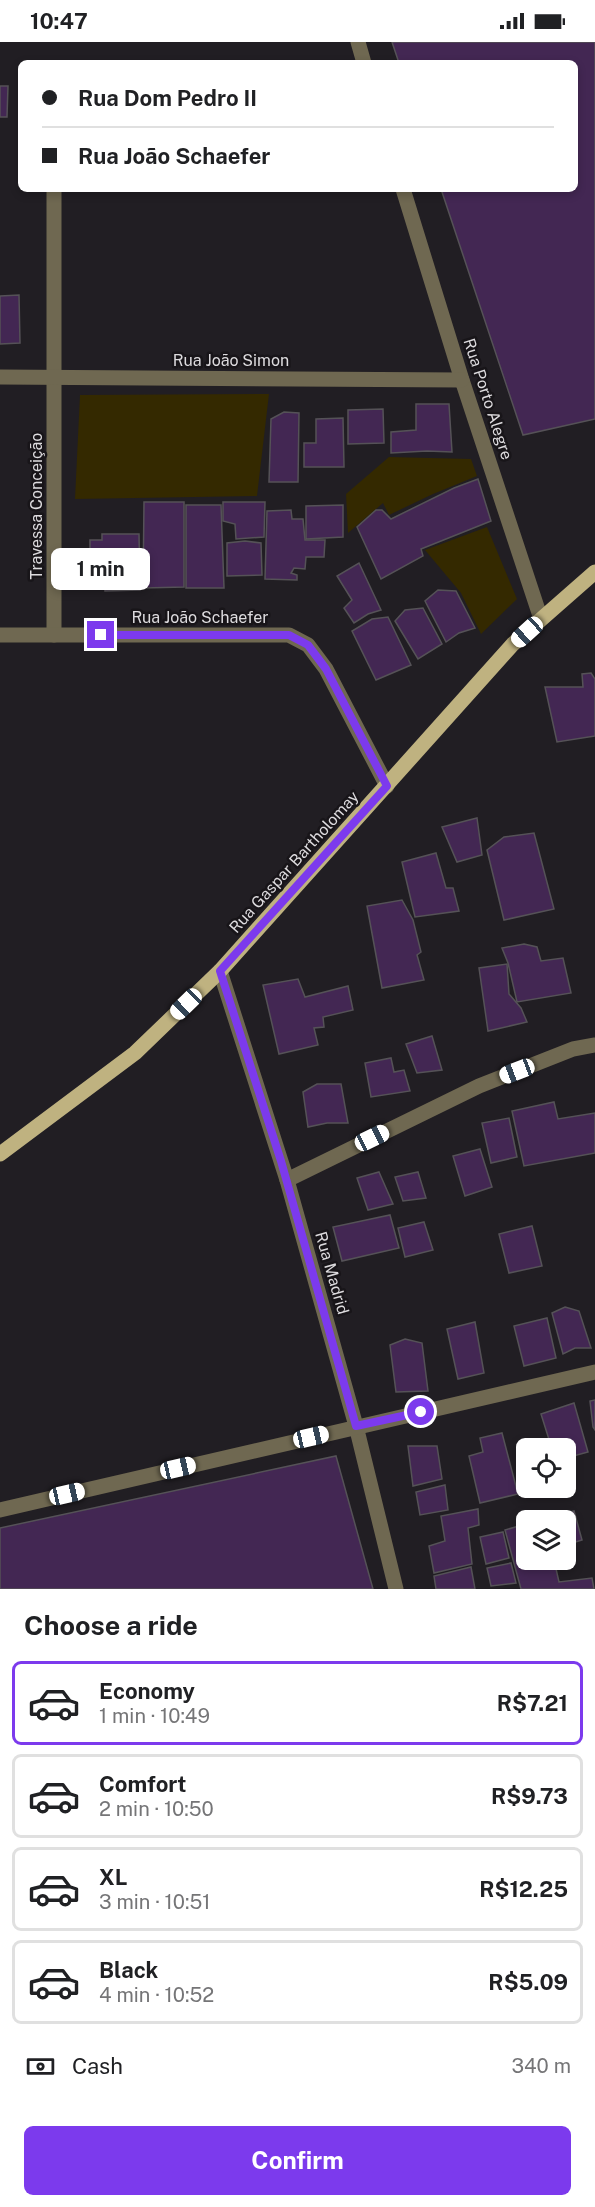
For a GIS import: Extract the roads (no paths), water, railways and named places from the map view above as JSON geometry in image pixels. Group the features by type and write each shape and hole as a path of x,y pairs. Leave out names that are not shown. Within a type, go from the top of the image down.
{"main road":[{"name":"Rua Gaspar Bartholomay","path":"0,1154 135,1053 220,971 513,644 595,572"}],"street":[{"path":"358,42 363,60"},
{"name":"Travessa Conceição","path":"54,192 54,635"},
{"name":"Rua Porto Alegre","path":"404,192 462,380 541,619"},
{"name":"Rua João Simon","path":"0,377 462,380"},
{"name":"Rua João Schaefer","path":"0,635 289,635 308,645 326,669 387,786"},
{"name":"Rua Madrid","path":"220,971 287,1180 356,1426 396,1589"},
{"path":"287,1180 479,1086 573,1049 595,1045"},
{"path":"0,1510 595,1372"}]}
